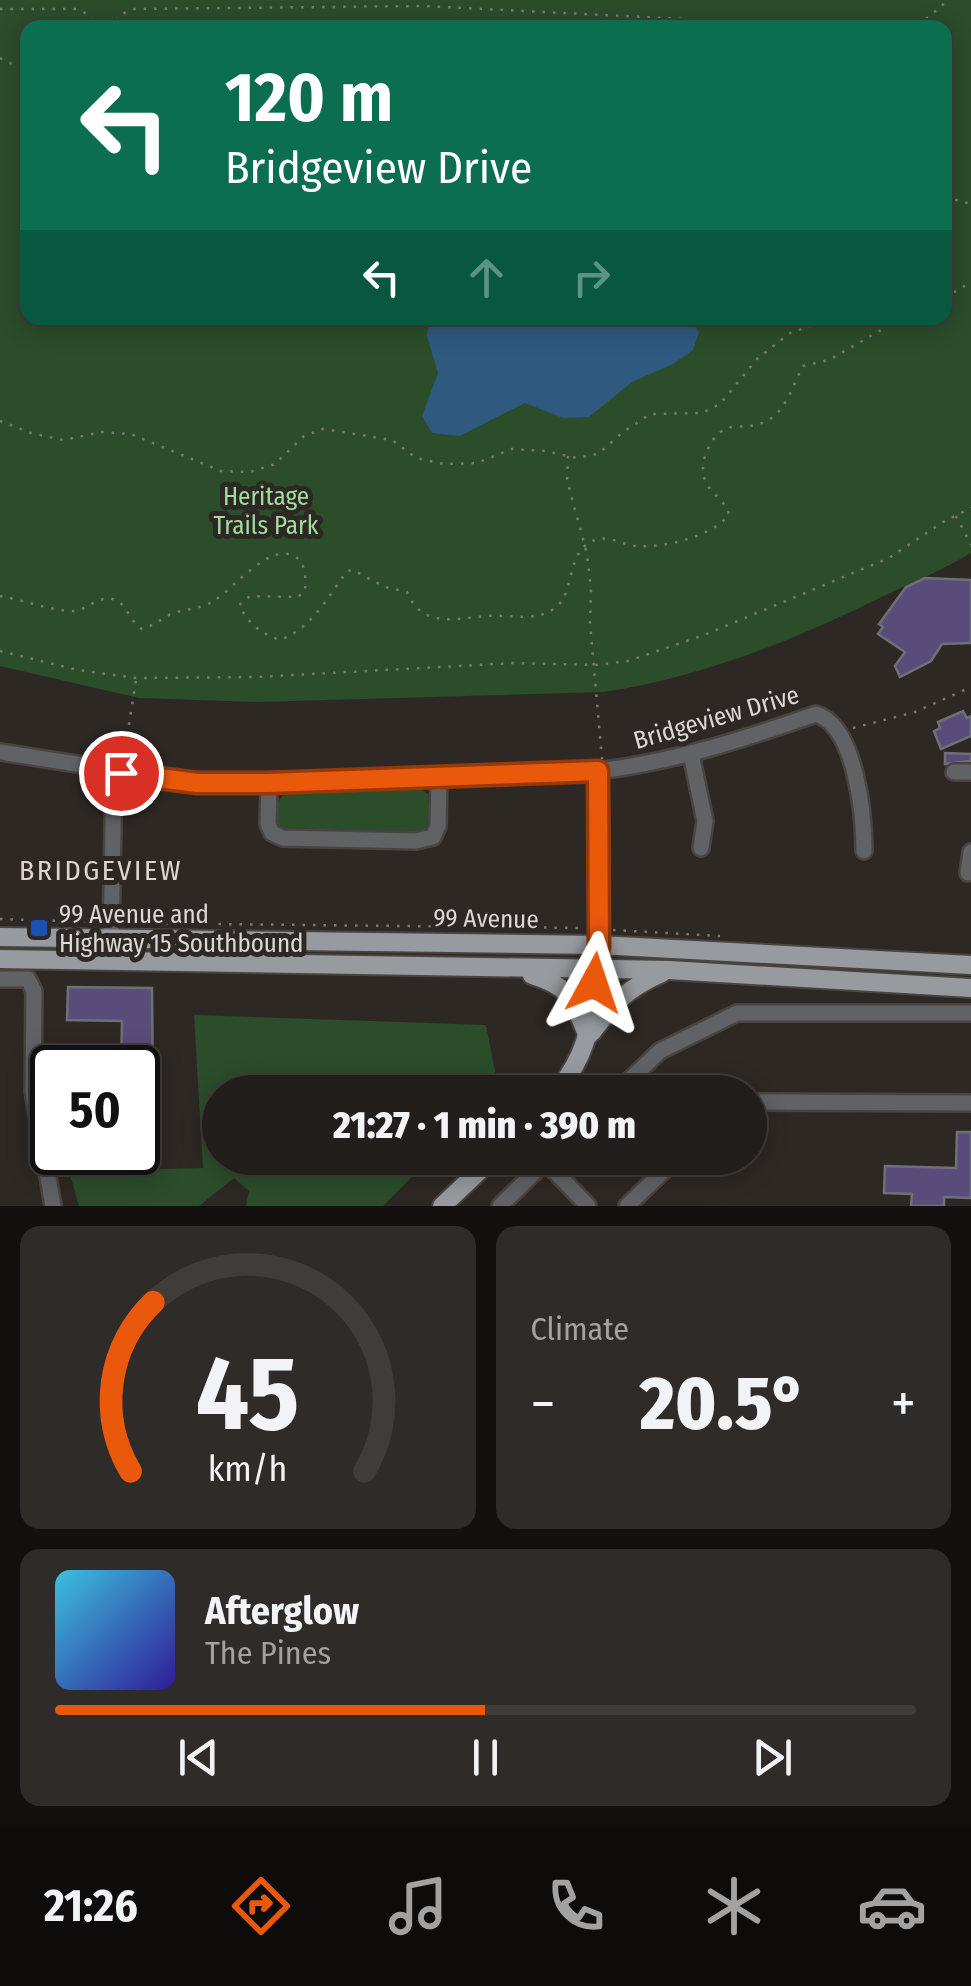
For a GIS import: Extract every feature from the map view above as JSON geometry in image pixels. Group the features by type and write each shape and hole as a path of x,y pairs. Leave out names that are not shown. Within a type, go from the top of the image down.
{"main road":[{"name":"99 Avenue","path":"0,936 599,945 971,966"},
{"path":"571,1075 588,1036 599,945"},
{"name":"99 Avenue","path":"0,959 669,970 971,988"},
{"path":"511,968 558,983 570,996 588,1036"},
{"path":"588,1036 635,984 669,970"},
{"path":"442,1206 475,1175"}],"street":[{"name":"Bridgeview Drive","path":"0,752 197,783 268,783 601,771 651,765 816,714 830,722 838,734"},
{"path":"838,734 858,777 864,850"},
{"path":"690,754 705,821 701,848"},
{"path":"599,945 601,771"},
{"path":"111,938 117,772"},
{"path":"954,772 971,772"},
{"path":"268,783 268,824 272,833 283,838 416,842 433,837 438,826 438,778"},
{"path":"968,873 971,852"},
{"path":"0,979 28,980 34,991 33,1091 54,1206"},
{"path":"634,1075 660,1051 737,1012 971,1013"},
{"path":"767,1102 971,1103"},
{"path":"500,1206 530,1175"},
{"path":"561,1175 588,1206"},
{"path":"627,1206 659,1175"}],"path":[{"path":"922,20 948,0"},
{"path":"115,20 132,9 424,6 704,20"},
{"path":"0,10 76,10 93,20"},
{"path":"0,421 63,440 102,432 131,434 221,471 250,472 274,464 304,436 323,429 392,440 416,458 444,464 477,463 512,449 577,458 598,454 650,414 702,413 720,404 757,358 790,333 812,325"},
{"path":"0,596 72,612 104,598 115,600 123,606 132,624 142,630 171,614 215,600 268,557 283,553 297,557 303,566 305,591 298,597 250,596 239,605 255,627 280,640 303,628 347,571 353,570 385,587 407,592 422,614 468,622 487,616 540,615 554,609 567,595 570,569 585,547 599,539 631,546 664,545 720,526 729,516 727,506 704,480 702,462 721,432 729,427 767,422 782,408 803,366 829,360 890,325"},
{"path":"568,456 566,480 585,547 601,771"},
{"path":"0,651 78,670 136,678 256,677 628,661 704,635 890,558 971,508"},
{"path":"955,515 971,545"},
{"path":"117,772 136,678"},
{"path":"838,734 915,712 971,687"},
{"path":"0,918 94,922"},
{"path":"128,923 134,920 577,928"}],"green space":[{"name":"Heritage Trails Park","path":"0,0 971,0 971,553 785,641 678,677 604,692 258,702 139,698 0,666"},
{"path":"416,785 428,794 430,818 424,832 280,828 275,823 281,798 293,789"},
{"path":"194,1015 486,1025 496,1075 202,1075 202,1151"},
{"path":"202,1168 202,1175 414,1175 383,1206 246,1206 249,1191 234,1178 199,1206 79,1206 70,1175 160,1175 160,1169"}],"water":[{"path":"429,325 694,325 699,332 693,350 673,364 632,382 589,417 563,418 525,403 460,436 432,433 422,416 438,373 427,336"}],"building":[{"path":"925,578 971,580 971,643 942,644 931,661 900,677 895,666 905,652 878,634 883,627 879,624 906,587"},
{"path":"963,711 967,718 971,716 971,736 941,749 934,731 940,728 938,722"},
{"path":"945,753 971,754 971,761 945,764"},
{"path":"68,987 152,988 153,1045 121,1045 122,1021 67,1020"},
{"path":"957,1132 971,1132 971,1198 944,1197 944,1206 911,1206 912,1194 884,1193 885,1166 956,1168"}],"place":[{"name":"99 Avenue and Highway 15 Southbound","path":"39,928"}],"district":[{"name":"BRIDGEVIEW","path":"101,870"}],"route":[{"path":"121,773 197,783 268,783 598,771 599,945 594,983"}]}
